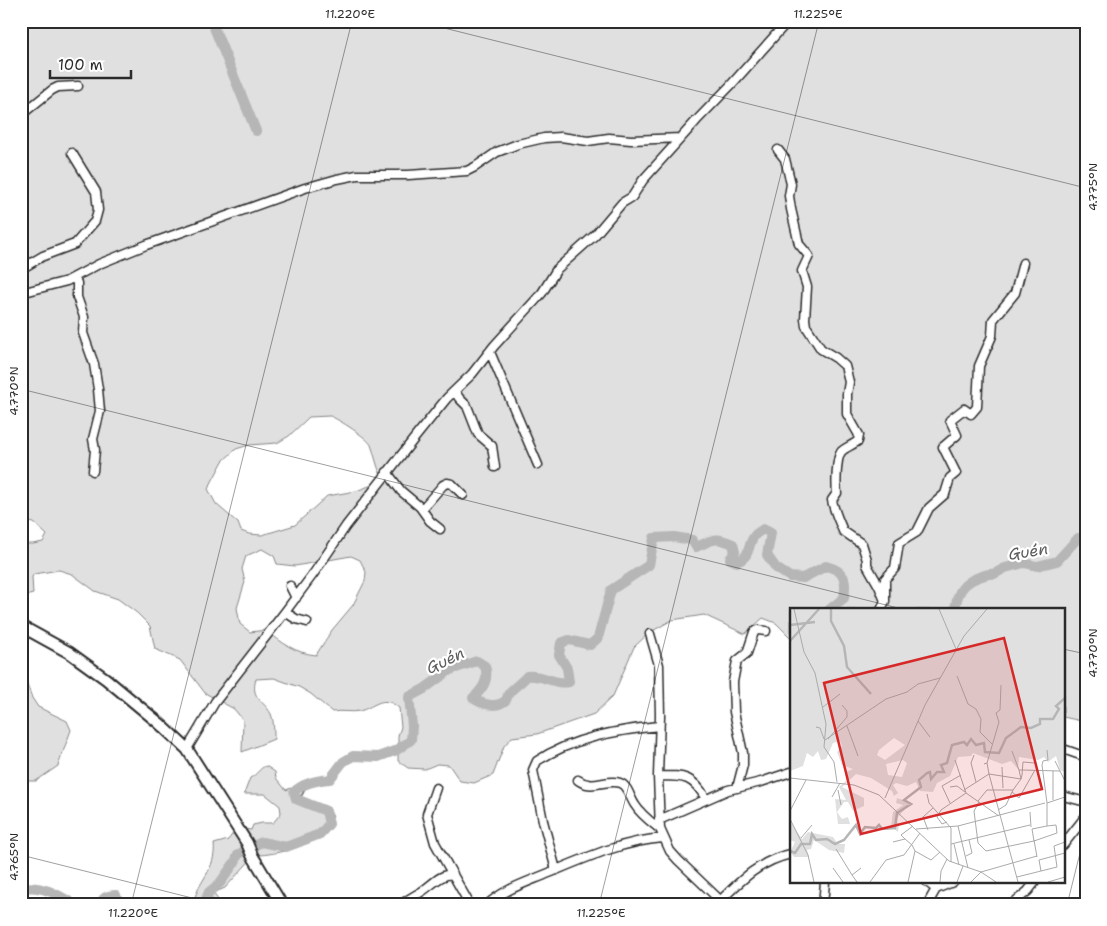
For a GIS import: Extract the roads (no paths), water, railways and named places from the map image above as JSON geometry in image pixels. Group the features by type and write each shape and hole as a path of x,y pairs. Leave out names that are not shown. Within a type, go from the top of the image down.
{"main road":[{"path":"21,626 70,653 159,723 187,749 247,843 252,855 282,905"}],"street":[{"path":"187,749 215,702 314,574 346,526 387,472 439,408 472,374 542,293 557,269 595,235 601,225 609,219 622,203 632,197 643,180 788,21"},
{"path":"21,115 52,90 58,87 78,86"},
{"path":"21,293 62,283 99,264 146,245 305,188 337,179 357,176 467,171 497,152 518,144 544,138 561,137 588,141 609,138 631,140 681,138"},
{"path":"778,150 784,159 791,184 789,196 791,213 799,244 809,256 802,272 807,287 806,326 821,349 845,366 849,382 847,414 859,435 858,441 841,452 838,459 838,472 835,482 837,493 832,500 833,507 843,531 862,544 867,560 866,566 879,586 885,602"},
{"path":"21,269 43,256 75,244 95,221 98,210 96,192 72,153"},
{"path":"883,608 885,602 885,579 895,568 899,543 917,532 929,508 945,494 950,478 956,473 943,447 957,435 950,420 964,409 971,414 977,407 979,366 992,336 993,320 1015,292 1023,263"},
{"path":"74,278 77,297 84,317 83,333 94,364 98,389 100,411 94,439 93,470"},
{"path":"490,352 538,465"},
{"path":"455,391 467,406 478,434 492,446 495,467"},
{"path":"387,472 401,491 422,508 430,521 440,529"},
{"path":"422,508 445,483 452,484 464,495"},
{"path":"290,586 296,598"},
{"path":"285,612 296,619 307,622"},
{"path":"737,788 744,765 734,712 733,682 735,669 740,658 747,653 754,632 758,630 766,631"},
{"path":"650,634 659,665 659,820 660,830 670,851 723,902 755,868 771,860 790,854"},
{"path":"556,870 543,821 533,770 537,761 565,746 582,741 634,729 659,726"},
{"path":"1064,749 1086,756"},
{"path":"659,820 706,799 790,772"},
{"path":"658,776 682,776 692,780 706,799"},
{"path":"578,780 585,784 613,782 622,784 642,815 660,830"},
{"path":"436,788 427,814 434,843 470,905"},
{"path":"1064,796 1086,802"},
{"path":"1064,844 1086,816"},
{"path":"487,905 495,897 522,884 592,856 625,845 663,838"},
{"path":"400,905 430,886 440,877 453,874"},
{"path":"823,905 825,884"},
{"path":"930,884 936,889"},
{"path":"930,903 936,889 948,884"},
{"path":"1011,905 1033,884"}],"waterway":[{"path":"209,21 213,25 256,131"},
{"name":"Guén","path":"212,905 206,899 209,892 220,883 238,855 245,850 262,842 286,847 320,834 329,824 326,811 296,799 294,792 310,782 330,779 343,762 353,756 378,757 397,750 411,740 412,726 409,697 424,689 450,670 477,661 485,666 485,683 473,698 489,705 502,703 506,700 509,693 527,676 564,683 569,682 567,668 559,655 561,643 569,640 590,645 598,638 611,590 649,565 654,538 674,537 692,540 696,547 714,540 722,540 733,544 735,552 730,559 737,562 745,556 753,538 763,529 771,533 767,555 776,568 790,577 803,578 826,566 841,573 845,581 844,598 832,608"},
{"name":"Guén","path":"955,608 961,589 973,579 987,574 994,574 1005,568 1024,563 1037,566 1057,561 1078,538 1086,538"},
{"path":"296,799 303,794 305,785"},
{"name":"Guén","path":"21,889 42,889 56,894 75,905"},
{"name":"Guén","path":"101,905 103,900 111,895 116,895 120,905"}]}
